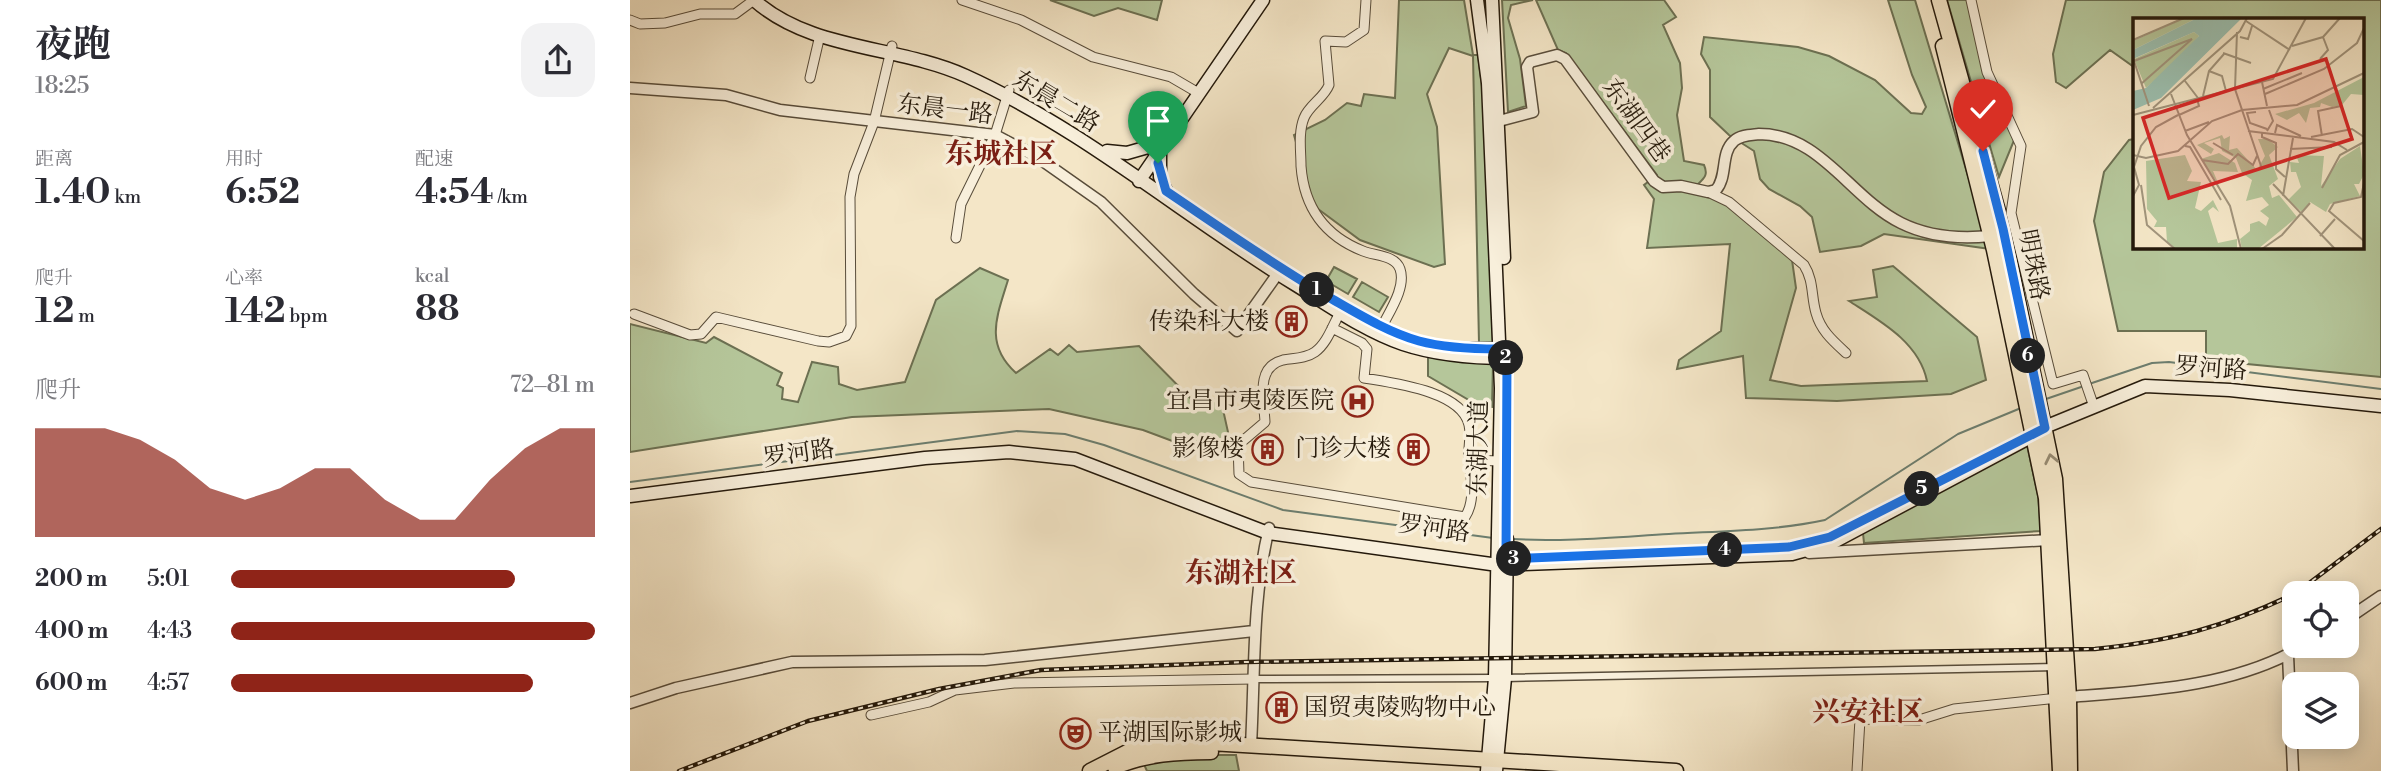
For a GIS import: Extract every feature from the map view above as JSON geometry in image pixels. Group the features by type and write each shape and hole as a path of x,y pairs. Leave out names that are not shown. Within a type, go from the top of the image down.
{"main road":[{"name":"东晨二路","path":"754,0 790,27 891,49"},
{"name":"东晨二路","path":"765,0 795,20 923,59 1007,93 1107,151 1138,176 1166,191 1279,272"},
{"path":"1166,191 1158,163 1158,148 1256,0"},
{"path":"1138,176 1263,0"},
{"name":"东湖大道","path":"1477,0 1487,66 1503,354 1500,461 1504,521"},
{"name":"东湖大道","path":"1492,0 1499,121 1504,521 1500,678 1493,766"},
{"name":"明珠路","path":"1929,0 2027,379"},
{"name":"明珠路","path":"1938,0 2003,229 2027,379"},
{"name":"东晨二路","path":"1007,93 1138,176 1279,272 1380,330 1441,346 1503,354"},
{"path":"1107,151 1127,153 1158,148"},
{"path":"2027,379 2046,498 2056,667 2064,698 2060,771"},
{"name":"罗河路","path":"1502,562 1789,547 1810,543 1830,537 2037,432 2145,386 2171,386 2381,406"},
{"path":"2037,432 2056,479 2064,698 2070,771"},
{"name":"罗河路","path":"630,496 974,454 1007,446 1076,454 1268,531 1502,562 1792,554 1832,543 2037,432"},
{"path":"1090,771 1141,745 1160,742 1251,745 1552,771"},
{"path":"1104,771 1139,757 1171,752 1243,752 1493,766 1676,771"}],"street":[{"path":"630,20 640,24 665,23 700,14 735,14 754,0"},
{"path":"962,0 1021,20 1093,57 1171,77 1195,91"},
{"path":"1366,0 1364,30 1346,42 1325,41 1329,85 1304,118 1300,146 1302,177 1311,209 1324,226 1341,240 1363,251 1393,259 1399,267 1401,275 1395,299 1380,330"},
{"path":"1971,0 1987,72 2021,146 2011,212 2053,384 2083,375 2094,407"},
{"path":"810,78 820,35"},
{"path":"634,314 690,335 701,334 716,317 818,341 830,342 846,336 851,326 850,197 854,174 874,122 891,49"},
{"name":"东湖四巷","path":"1499,121 1533,112 1527,67 1530,62 1557,55 1564,60 1658,185 1681,186 1708,192"},
{"name":"东晨一路","path":"630,88 726,95 780,110 995,135 1037,157 1101,202 1194,294 1237,331 1279,272"},
{"path":"956,239 961,204 995,135 1007,93"},
{"path":"1708,192 1720,185 1728,149 1735,139 1751,135 1772,135 1809,148 1866,201 1901,223 1921,232 1947,236 1990,236"},
{"path":"1708,192 1729,202 1804,265 1812,277 1815,312 1824,332 1846,353"},
{"path":"1332,328 1362,343 1367,349 1364,378 1418,387 1462,410 1469,423 1472,490 1465,517 1251,482 1241,478 1237,467 1238,445 1265,422 1263,382 1266,370 1276,363 1313,353 1332,328 1342,309"},
{"path":"1469,460 1500,461"},
{"path":"1862,527 1856,540 1868,550"},
{"path":"1251,745 1254,631 1262,550 1268,531"},
{"name":"罗河路","path":"1792,554 2049,540"},
{"path":"2359,611 2381,596"},
{"path":"630,703 676,688 792,662 985,660 1254,631"},
{"path":"1857,771 1860,719 1919,720 1954,709 2194,686 2282,657"},
{"path":"2288,658 2293,771"},
{"path":"871,715 929,702 955,690 1014,683 1500,678 2056,667"}],"green space":[{"path":"1050,0 1162,0 1157,20 1118,8 1094,16"},
{"path":"1399,0 1464,0 1473,55 1478,55 1484,102 1493,343 1479,343 1473,56 1449,48 1427,94 1437,127 1445,264 1434,267 1360,240 1314,206 1294,135 1325,120 1347,103 1361,106 1364,94 1395,98"},
{"path":"1502,0 1533,0 1511,5 1508,18 1520,59 1526,106 1508,112"},
{"path":"1536,0 1664,0 1676,17 1663,25 1680,63 1682,88 1677,115 1684,161 1704,165 1706,175 1696,186 1727,205 1792,260 1796,288 1770,380 1801,386 1927,381 1923,367 1907,344 1885,325 1849,301 1877,297 1873,270 1893,266 1977,337 1986,380 1951,394 1837,401 1746,398 1743,356 1677,369 1679,360 1721,331 1730,244 1647,248 1654,199 1644,185 1657,175 1566,53 1558,50"},
{"path":"1888,0 1915,0 1990,249 1884,234 1861,246 1820,252 1812,217 1800,206 1769,189 1760,179 1754,151 1729,135 1710,117 1710,70 1701,54 1704,37 1798,47 1829,56 1875,80 1911,113 1922,114 1926,107 1912,75"},
{"path":"1947,0 1967,0 1984,72 2015,138 1999,177"},
{"path":"2066,0 2381,0 2381,377 2206,360 2206,331 2118,331 2094,221 2104,172 2129,140 2133,139 2133,248 2364,248 2364,18 2133,18 2133,66 2110,50 2066,88 2056,82 2053,54"},
{"path":"1334,267 1357,279 1348,294 1326,281"},
{"path":"980,268 1008,280 996,329 1000,351 1016,373 1050,349 1058,355 1069,345 1077,352 1139,346 1200,408 1220,396 1228,432 1215,457 1143,430 1049,409 852,417 630,452 630,324 706,343 714,337 782,373 777,385 783,388 782,399 798,402 812,362 838,367 839,384 857,390 905,382 936,300"},
{"path":"1362,282 1388,297 1379,312 1353,297"},
{"path":"1428,357 1493,363 1492,407 1479,406 1428,376"},
{"path":"2027,445 2038,495 2041,531 1864,543 1863,533"},
{"path":"1176,755 1236,755 1239,771 1147,771 1142,760"}],"waterway":[{"path":"2089,384 2152,363 2169,362 2381,389"},
{"path":"2046,399 2084,386"},
{"path":"1512,539 1571,540 1747,530 1825,520 1958,434 2021,408"},
{"path":"630,482 1017,431 1065,434 1104,445 1283,510 1493,538"}],"railway":[{"path":"2312,581 2381,529"},
{"path":"679,771 808,721 939,689 1041,670 1247,662 2095,649 2148,642 2197,631 2282,600"}],"place":[{"name":"传染科大楼","path":"1292,322"},
{"name":"宜昌市夷陵医院","path":"1357,401"},
{"name":"影像楼","path":"1267,449"},
{"name":"门诊大楼","path":"1414,449"},
{"name":"国贸夷陵购物中心","path":"1281,708"},
{"name":"平湖国际影城","path":"1075,733"}],"district":[{"name":"东城社区","path":"1001,154"},
{"name":"东湖社区","path":"1241,573"},
{"name":"兴安社区","path":"1868,712"}],"route":[{"path":"1158,163 1166,191 1281,269 1344,306 1398,334 1418,341 1441,346 1499,349 1499,358 1507,358 1509,408 1506,559 1789,547 1810,543 1830,537 2032,432 2045,428 2003,229 1983,151"}]}
